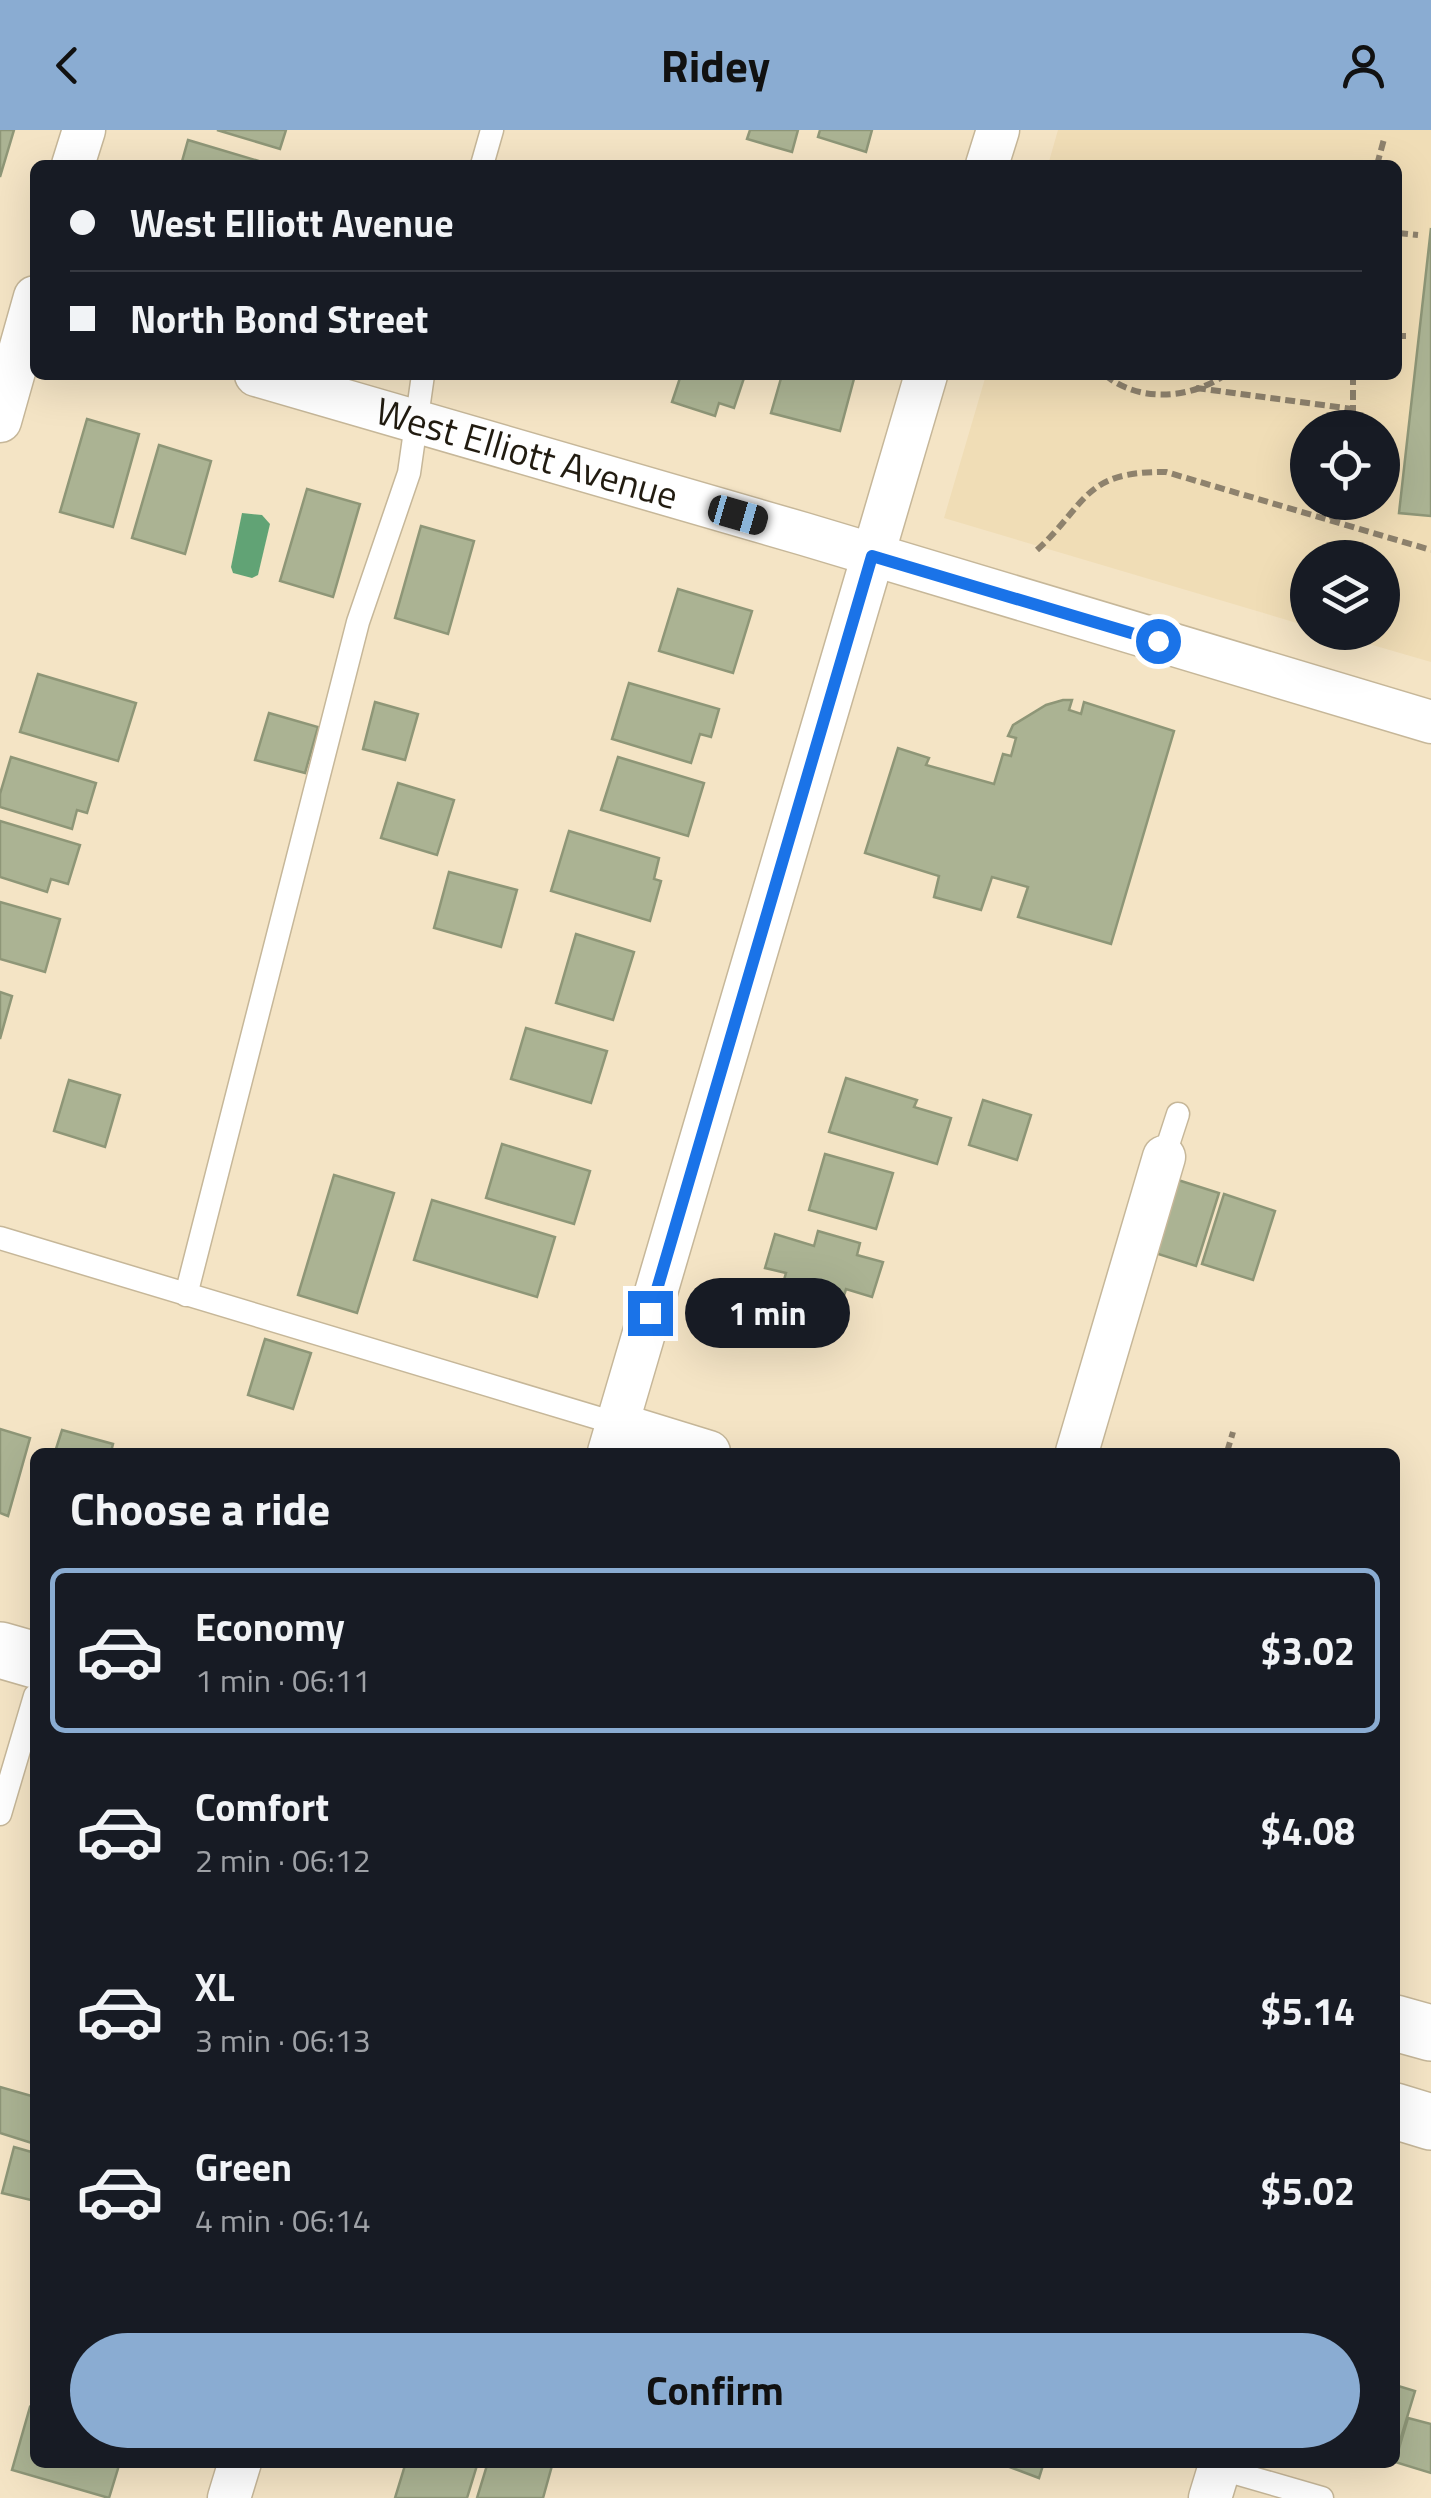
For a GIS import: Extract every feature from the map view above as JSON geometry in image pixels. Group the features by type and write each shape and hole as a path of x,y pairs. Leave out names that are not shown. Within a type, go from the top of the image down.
{"main road":[{"path":"0,1650 30,1659"},
{"path":"1400,2024 1431,2033"},
{"path":"1400,2113 1431,2122"}],"street":[{"path":"75,160 84,130"},
{"path":"989,160 998,130"},
{"path":"0,421 25,305"},
{"name":"West Elliott Avenue","path":"273,380 1431,722"},
{"path":"682,1448 613,1438 925,380"},
{"path":"1078,1448 1164,1158"},
{"path":"229,2498 238,2468"}],"lane":[{"path":"483,160 492,130"},
{"path":"186,1295 358,622 408,473 421,380"},
{"path":"1164,1158 1178,1114"},
{"path":"0,1238 186,1295 613,1438"},
{"path":"0,1814 30,1713"},
{"path":"1212,2473 1322,2498"}],"path":[{"path":"1378,160 1384,138"},
{"path":"1402,232 1418,234"},
{"path":"1111,380 1146,394 1182,393 1214,380"},
{"path":"1196,388 1352,409 1353,380"},
{"path":"1037,550 1058,530 1077,502 1124,474 1166,472 1290,508"},
{"path":"1332,520 1431,550"},
{"path":"1228,1448 1233,1432"}],"shaded area":[{"path":"1058,130 1431,130 1431,662 1390,650 1400,650 1400,540 1290,540 1290,621 944,518 985,380 1402,380 1402,160 1049,160"},
{"path":"242,513 262,515 270,524 258,575 252,578 233,573 231,567"}],"building":[{"path":"0,130 14,130 0,177"},
{"path":"217,130 286,130 280,149"},
{"path":"750,130 798,130 792,152 747,139"},
{"path":"820,130 872,130 866,152 818,137"},
{"path":"188,140 255,160 182,160"},
{"path":"1431,228 1431,516 1400,513"},
{"path":"679,380 743,380 734,408 719,403 715,416 672,402"},
{"path":"781,380 854,380 840,431 771,413"},
{"path":"87,419 139,434 113,527 60,512"},
{"path":"159,445 211,461 185,554 132,538"},
{"path":"307,489 360,504 333,597 280,581"},
{"path":"421,526 474,541 448,634 395,618"},
{"path":"678,589 752,611 733,673 659,651"},
{"path":"38,674 136,703 118,761 20,732"},
{"path":"629,683 719,709 711,737 700,734 691,763 612,739"},
{"path":"1072,700 1069,710 1081,714 1084,702 1174,731 1111,944 1018,917 1028,887 992,877 981,910 934,897 939,876 865,853 898,748 929,758 926,765 994,784 1003,754 1011,756 1016,738 1008,736 1013,725 1046,705"},
{"path":"375,702 418,714 405,760 363,749"},
{"path":"269,713 318,727 305,773 255,760"},
{"path":"11,757 96,783 87,813 77,810 72,829 0,807"},
{"path":"618,757 704,783 688,836 601,810"},
{"path":"398,783 454,800 437,855 381,838"},
{"path":"0,821 80,845 68,884 51,879 47,892 0,877"},
{"path":"569,831 659,858 654,879 661,881 650,921 551,891"},
{"path":"449,872 517,890 501,947 434,928"},
{"path":"0,902 60,919 45,972 0,959"},
{"path":"576,934 634,952 613,1020 556,1003"},
{"path":"0,992 12,996 0,1039"},
{"path":"526,1028 607,1051 591,1103 511,1079"},
{"path":"846,1078 917,1100 914,1107 951,1118 937,1164 829,1132"},
{"path":"69,1080 120,1095 105,1147 54,1131"},
{"path":"983,1100 1031,1115 1017,1160 969,1145"},
{"path":"502,1144 590,1171 574,1224 486,1198"},
{"path":"825,1154 893,1173 876,1229 809,1210"},
{"path":"334,1175 394,1193 357,1313 298,1295"},
{"path":"1178,1180 1219,1193 1196,1266 1155,1253"},
{"path":"1224,1194 1275,1211 1253,1280 1202,1264"},
{"path":"432,1200 555,1237 537,1297 414,1260"},
{"path":"818,1231 860,1243 857,1255 883,1262 872,1297 846,1289 840,1308 781,1290 786,1273 765,1268 775,1234 814,1246"},
{"path":"265,1339 311,1353 293,1409 248,1395"},
{"path":"0,1429 30,1438 8,1516 0,1513"},
{"path":"62,1430 113,1444 112,1448 56,1448"},
{"path":"0,2087 30,2096 30,2142 0,2133"},
{"path":"14,2147 30,2152 30,2200 2,2193"},
{"path":"1400,2386 1415,2391 1400,2440"},
{"path":"30,2407 30,2468 118,2468 109,2498 12,2470"},
{"path":"1408,2418 1431,2424 1431,2473 1400,2464 1400,2445"},
{"path":"404,2468 476,2468 467,2498 395,2498"},
{"path":"486,2468 551,2468 543,2498 477,2498"},
{"path":"1012,2468 1042,2468 1039,2478"}],"route":[{"path":"650,1313 872,556 1158,641"}]}
